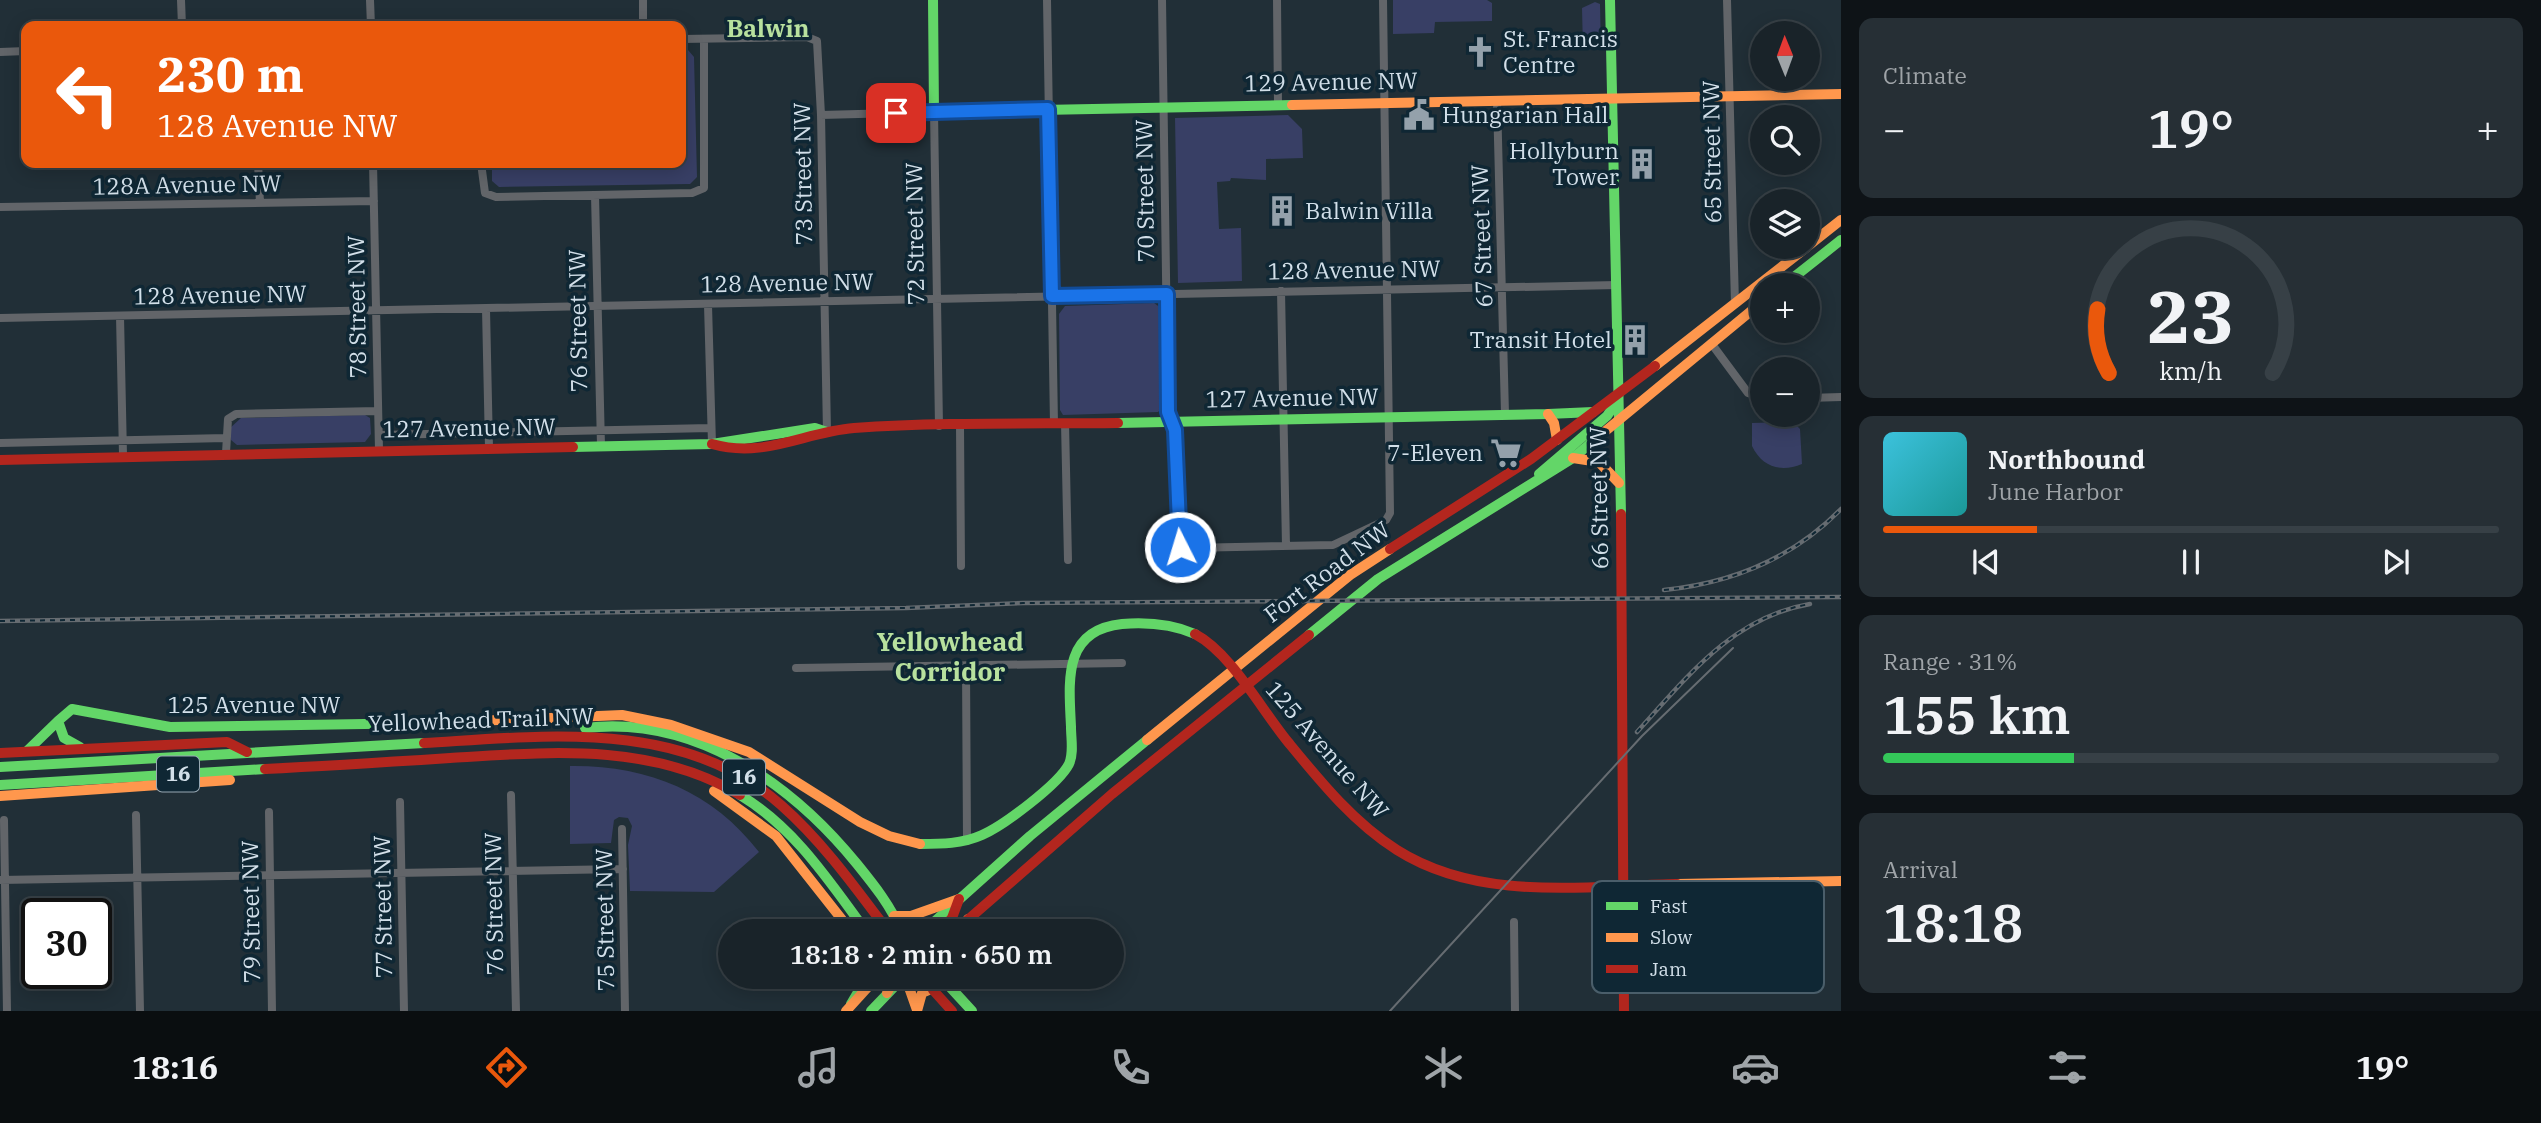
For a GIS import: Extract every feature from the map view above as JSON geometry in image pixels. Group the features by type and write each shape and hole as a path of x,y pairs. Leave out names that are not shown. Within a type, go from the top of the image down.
{"main road":[{"name":"72 Street NW","path":"933,0 934,112"},
{"name":"66 Street NW","path":"1610,0 1620,394 1618,423 1624,881"},
{"name":"129 Avenue NW","path":"934,112 1841,94"},
{"name":"Fort Road NW","path":"1820,237 1841,220"},
{"path":"1799,273 1841,240"},
{"name":"Fort Road NW","path":"937,919 1030,836 1350,575 1515,470 1620,394 1792,259"},
{"name":"Fort Road NW","path":"968,919 1089,813 1389,571 1573,458 1750,312"},
{"path":"1618,423 1636,398 1688,348 1705,327"},
{"path":"1523,489 1607,416 1620,394"},
{"name":"127 Avenue NW","path":"0,460 123,455 712,444 723,449 761,447 815,439 827,432 852,428 1596,411"},
{"path":"1548,414 1554,424 1556,440"},
{"path":"1573,458 1599,463 1619,483"},
{"name":"125 Avenue NW","path":"58,721 72,709 86,709 150,726 170,727 373,725 622,715 687,727 723,740 794,779 880,834 936,846 967,841 990,830 1061,775 1070,762 1071,664 1077,646 1093,630 1116,623 1157,623 1184,628 1200,635 1219,650 1353,817 1379,840 1413,862 1460,880 1504,887 1592,886"},
{"path":"58,721 61,737 68,744 85,749"},
{"path":"27,751 58,721"},
{"path":"539,736 597,726 627,726 653,730 724,751 760,770 814,814 839,840 895,919"},
{"name":"Yellowhead Trail NW","path":"0,767 539,736 593,735 658,743 701,756 747,779 786,807 819,840 879,919"},
{"path":"0,753 227,742 248,753"},
{"name":"Yellowhead Trail NW","path":"0,785 540,753 605,752 648,758 722,785 754,804 795,839 857,919"},
{"path":"540,753 647,766 709,788 776,836 840,919"},
{"path":"0,796 178,786 356,764"},
{"path":"894,916 911,916 959,899"},
{"path":"951,919 959,899"},
{"path":"849,1008 860,989"},
{"path":"849,1008 867,989"},
{"path":"887,993 889,989"},
{"path":"871,1011 892,989"},
{"path":"911,989 922,1009"},
{"path":"922,1009 922,993 930,989"},
{"path":"954,989 972,1011"},
{"path":"933,990 952,1011"},
{"name":"66 Street NW","path":"1625,993 1626,1011"}],"street":[{"path":"181,0 182,21"},
{"path":"370,0 371,21"},
{"path":"643,0 643,21"},
{"path":"1047,0 1052,296 1068,560"},
{"name":"70 Street NW","path":"1162,0 1168,412 1175,430 1180,547 1286,546"},
{"path":"1276,0 1278,104"},
{"path":"1281,291 1286,546 1333,545 1386,520 1391,508 1383,0"},
{"name":"65 Street NW","path":"1727,0 1735,303"},
{"name":"73 Street NW","path":"704,38 807,37 817,41 821,115 827,432"},
{"path":"482,168 485,193 496,197 692,193 704,188 704,38 686,39"},
{"path":"0,52 21,51"},
{"name":"67 Street NW","path":"1497,100 1504,414"},
{"name":"129 Avenue NW","path":"821,115 934,112"},
{"name":"72 Street NW","path":"934,112 939,426"},
{"path":"258,168 260,202"},
{"name":"78 Street NW","path":"373,168 379,450"},
{"name":"76 Street NW","path":"595,195 601,446"},
{"name":"128A Avenue NW","path":"0,207 374,201"},
{"name":"128 Avenue NW","path":"0,318 1617,285"},
{"path":"708,304 712,444"},
{"path":"486,309 489,448"},
{"path":"120,316 123,455"},
{"path":"1711,343 1750,394"},
{"path":"1820,398 1841,397"},
{"name":"127 Avenue NW","path":"226,438 228,419 236,414 378,411"},
{"path":"960,425 961,566"},
{"name":"127 Avenue NW","path":"379,435 711,429"},
{"path":"0,443 226,438 226,453"},
{"path":"796,668 1122,663"},
{"path":"966,666 967,841"},
{"name":"76 Street NW","path":"511,795 516,1011"},
{"name":"77 Street NW","path":"400,802 404,1011"},
{"name":"79 Street NW","path":"268,812 272,1011"},
{"path":"136,815 140,1011"},
{"path":"4,820 7,1011"},
{"name":"75 Street NW","path":"622,829 625,1011"},
{"path":"3,880 623,869"},
{"path":"1514,922 1515,1011"}],"shaded area":[{"path":"1393,0 1487,0 1492,3 1492,21 1435,22 1434,33 1393,34"},
{"path":"1595,2 1600,4 1601,49 1583,50 1582,8"},
{"path":"686,50 694,57 697,177 690,184 499,187 492,181 492,168 686,168"},
{"path":"1288,115 1302,129 1303,158 1266,159 1266,180 1231,178 1230,181 1217,182 1219,229 1241,228 1242,281 1178,283 1175,118"},
{"path":"1154,303 1161,308 1161,409 1158,412 1063,415 1060,410 1059,314 1065,306"},
{"path":"365,415 370,418 371,434 365,442 237,445 231,440 229,429 241,418"},
{"path":"1752,427 1798,427 1802,464 1787,468 1773,466 1761,459 1752,446"},
{"path":"570,766 625,770 676,786 720,813 741,831 759,852 714,892 630,891 628,845 632,826 628,818 619,817 614,820 611,843 570,844"}],"tram line":[{"path":"1390,1011 1642,736 1733,648"}],"railway":[{"path":"1664,590 1689,587 1760,566 1802,542 1841,509"},
{"path":"0,621 906,608 1023,603 1841,597"},
{"path":"1637,732 1713,652 1758,622 1783,611 1810,604"}],"traffic: fast":[{"path":"933,0 934,112 1292,105"},
{"path":"1610,0 1621,514"},
{"path":"1799,273 1841,240"},
{"path":"1539,474 1607,416 1617,401"},
{"path":"1548,414 1593,412"},
{"path":"1118,423 1548,414"},
{"path":"573,447 712,444 815,428 827,432"},
{"path":"1309,635 1378,579 1573,458 1597,438"},
{"path":"920,844 959,842 982,835 1030,804 1063,772 1069,764 1072,746 1070,676 1079,647 1088,636 1102,628 1131,623 1168,626 1195,634"},
{"path":"58,721 72,709 170,727 428,723"},
{"path":"58,721 64,738 80,747"},
{"path":"27,751 58,721"},
{"path":"585,728 626,727 665,732 702,744 738,761 771,782 831,834 876,888 895,919"},
{"path":"937,919 1030,836 1147,740"},
{"path":"0,767 424,743"},
{"path":"0,785 265,769"},
{"path":"740,795 760,808 794,839 857,919"},
{"path":"851,1004 860,989"},
{"path":"871,1011 892,989"},
{"path":"952,989 972,1011"}],"traffic: slow":[{"path":"1292,105 1841,94"},
{"path":"1820,237 1841,220"},
{"path":"1655,366 1792,259"},
{"path":"1597,438 1750,312"},
{"path":"1548,414 1554,423 1557,440"},
{"path":"1573,458 1599,462 1619,483"},
{"path":"1147,740 1350,575 1390,549"},
{"path":"428,723 622,715 671,725 749,752 860,822 889,836 920,844"},
{"path":"0,796 230,780"},
{"path":"714,791 776,836 842,919"},
{"path":"1824,881 1841,881"},
{"path":"894,916 911,916 959,899"},
{"path":"846,1011 866,989"},
{"path":"887,993 889,989"},
{"path":"910,989 917,1010"},
{"path":"917,1011 922,993 931,989"}],"traffic: jam":[{"path":"1390,549 1531,459 1655,366"},
{"path":"712,444 731,448 767,447 836,430 887,426 1118,423"},
{"path":"0,460 573,447"},
{"path":"1621,514 1623,881"},
{"path":"1195,634 1221,654 1288,742 1338,800 1366,827 1397,850 1462,878 1533,887 1592,887"},
{"path":"969,919 1112,794 1309,635"},
{"path":"424,743 517,737 611,739 657,745 701,758 742,777 781,805 824,849 879,919"},
{"path":"0,753 227,742 247,752"},
{"path":"265,769 525,754 599,754 636,758 671,766 706,778 740,795"},
{"path":"951,919 959,899"},
{"path":"933,990 952,1011"},
{"path":"1624,993 1624,1011"}],"place":[{"name":"St. Francis Centre","path":"1480,52"},
{"name":"Hungarian Hall","path":"1419,115"},
{"name":"Hollyburn Tower","path":"1642,164"},
{"name":"Balwin Villa","path":"1282,211"},
{"name":"Transit Hotel","path":"1635,340"},
{"name":"7-Eleven","path":"1506,453"}],"district":[{"name":"Balwin","path":"768,29"},
{"name":"Yellowhead Corridor","path":"950,657"}],"route":[{"path":"896,113 1048,109 1052,296 1167,294 1168,412 1175,430 1180,547"}]}
